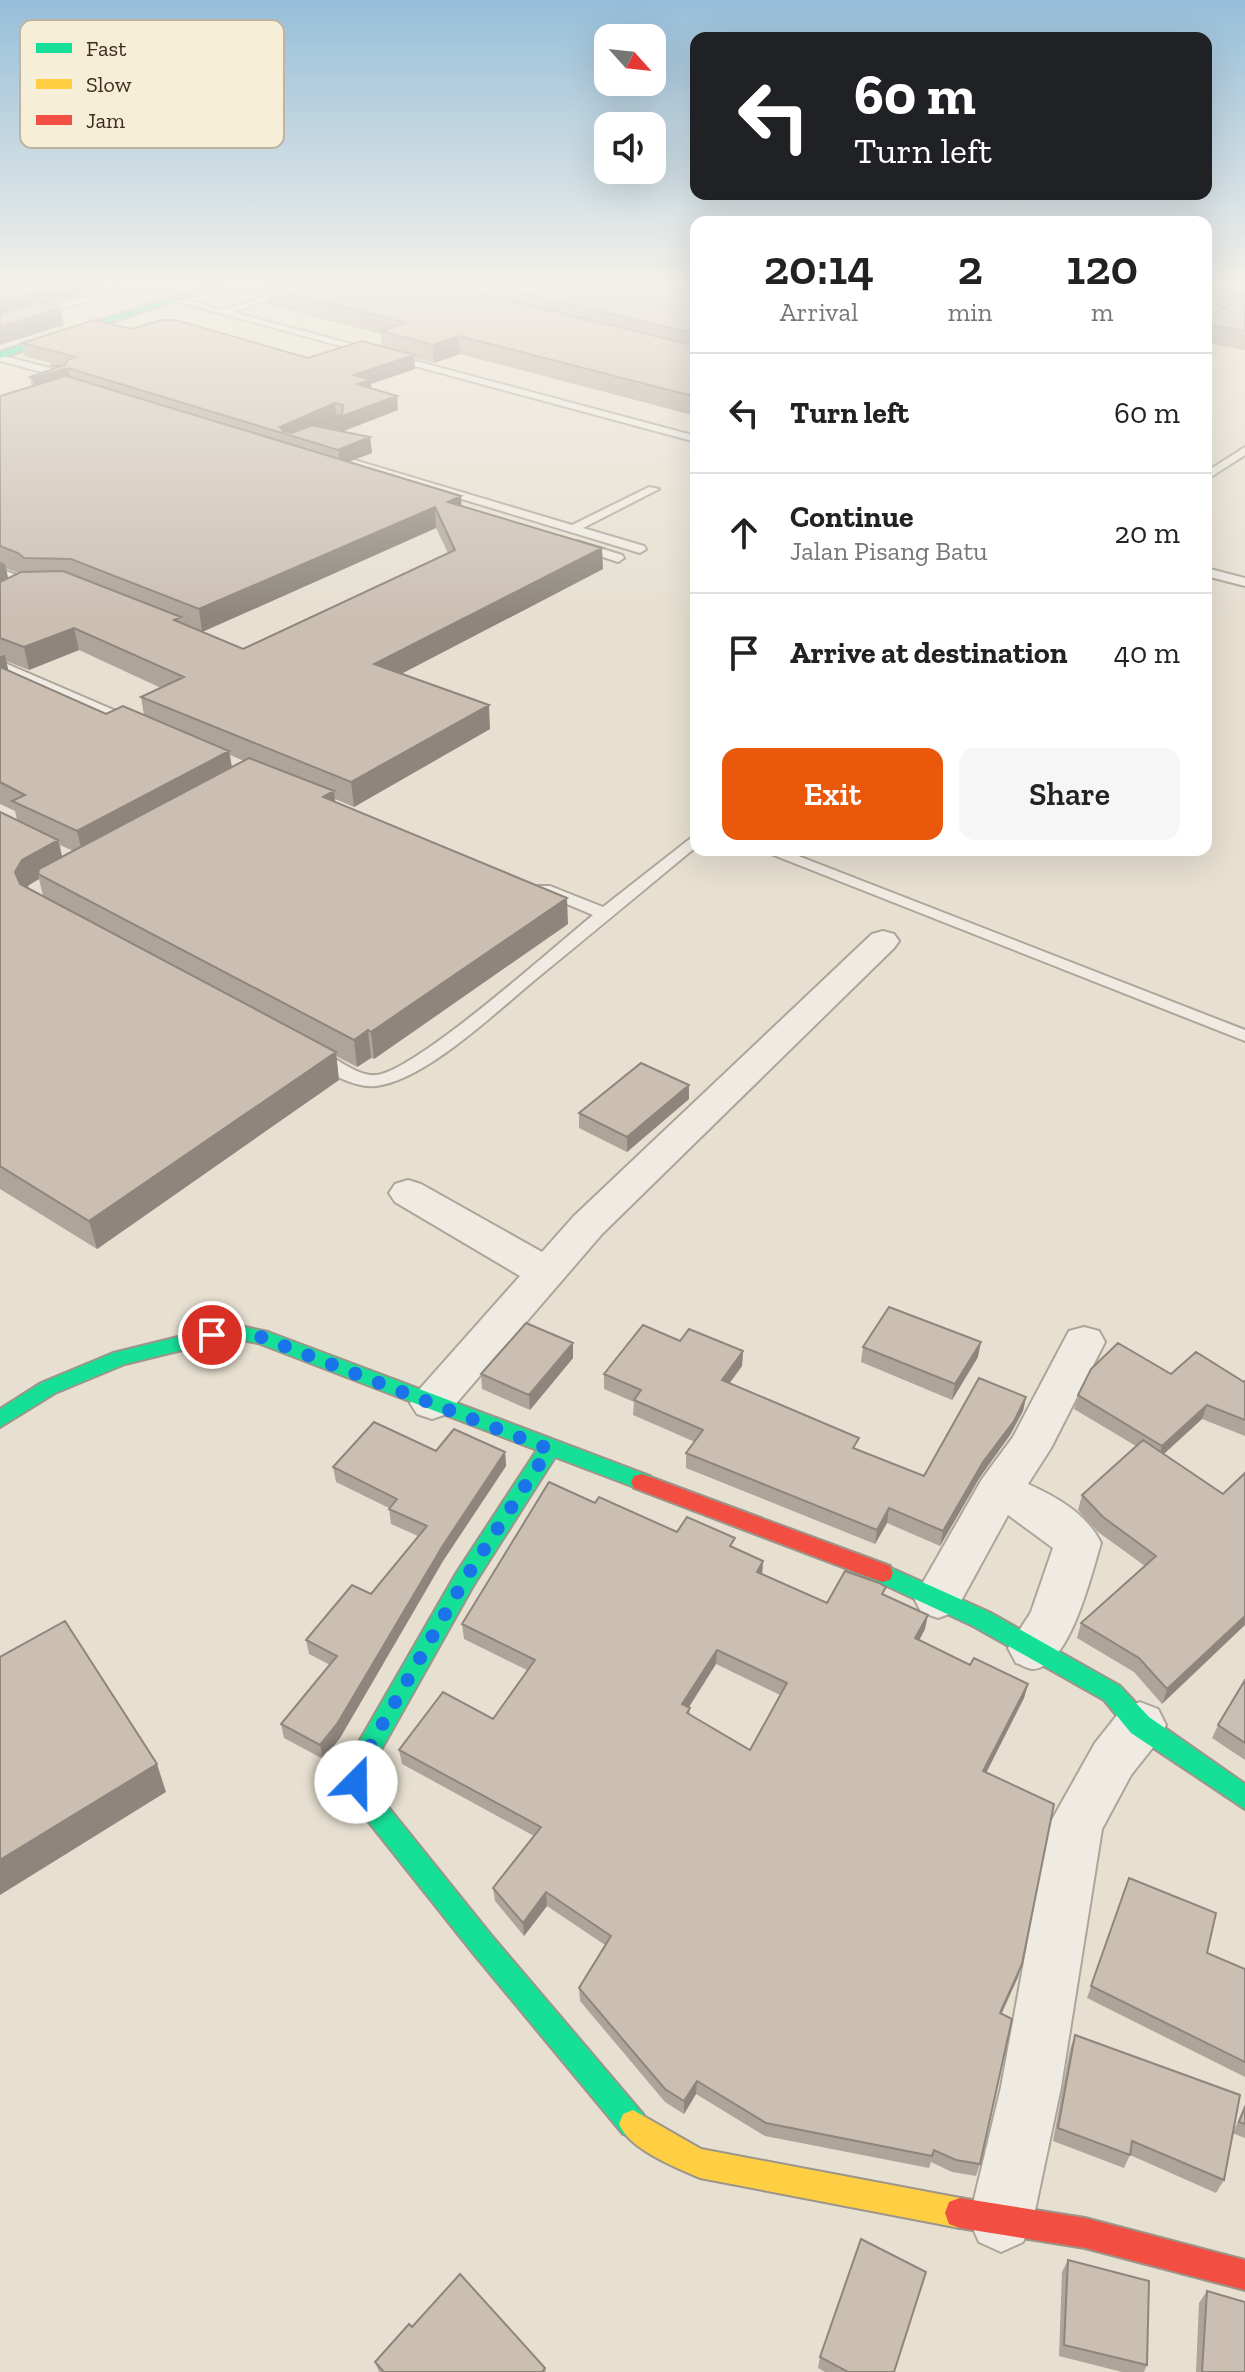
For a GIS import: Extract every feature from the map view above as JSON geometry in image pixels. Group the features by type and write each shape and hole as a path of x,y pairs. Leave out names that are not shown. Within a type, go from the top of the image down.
{"street":[{"path":"432,1403 545,1272 611,1203 883,941"},
{"path":"408,1193 545,1272"},
{"path":"0,1419 48,1388 85,1370 164,1345 231,1331 261,1337 897,1579 938,1598 1112,1693 1140,1725 1245,1798"},
{"path":"938,1598 998,1492 1029,1448 1084,1342"},
{"path":"549,1449 465,1579 361,1762 356,1782 361,1793 482,1944 638,2129 671,2150 700,2163 1085,2233 1245,2275"},
{"path":"998,1492 1028,1502 1058,1520 1078,1543 1052,1621 1033,1648"},
{"path":"1001,2220 1031,2087 1076,1825 1113,1759 1140,1725"}],"lane":[{"path":"540,398 690,437"},
{"path":"305,448 640,549"},
{"path":"1212,473 1245,450"},
{"path":"314,464 420,496"},
{"path":"572,529 653,489"},
{"path":"572,543 618,558"},
{"path":"0,573 18,580 23,587"},
{"path":"1212,574 1245,582"},
{"path":"0,599 23,587 39,587"},
{"path":"0,665 154,732"},
{"path":"300,1046 355,1077 374,1081 393,1076 443,1046 690,844"},
{"path":"784,856 1245,1036"},
{"path":"523,881 605,914"}],"building":[{"path":"0,398 137,398 461,496 448,502 602,548 374,664 489,705 351,782 141,697 184,677 74,628 24,647 0,638 0,582 21,572 63,571 181,617 174,620 243,649 455,550 435,507 199,609 71,559 24,558 0,546"},
{"path":"166,398 392,398 315,426 370,437 338,450","holes":["335,403 343,405 342,414 292,433 280,427"]},
{"path":"0,667 106,714 123,706 229,751 77,831 12,801 25,795 0,782"},
{"path":"249,758 334,791 323,797 567,898 371,1032 368,1030 354,1040 38,874 39,869"},
{"path":"0,812 58,840 22,860 15,872 20,884 336,1052 89,1221 0,1166"},
{"path":"641,1063 689,1085 627,1137 579,1113"},
{"path":"889,1307 981,1342 955,1384 863,1347"},
{"path":"526,1323 573,1343 529,1395 481,1374"},
{"path":"643,1325 680,1341 689,1329 743,1351 722,1380 859,1438 853,1448 924,1476 979,1378 1026,1397 1014,1421 983,1462 943,1531 889,1508 877,1530 686,1453 703,1430 634,1400 641,1390 604,1374"},
{"path":"1118,1343 1171,1374 1196,1352 1245,1381 1245,1420 1207,1405 1162,1446 1078,1395 1091,1369"},
{"path":"374,1422 436,1451 454,1429 505,1452 442,1547 337,1724 320,1745 281,1724 337,1656 306,1640 352,1585 371,1594 427,1526 389,1509 397,1499 333,1467"},
{"path":"1143,1440 1223,1494 1245,1473 1245,1616 1167,1689 1139,1658 1081,1623 1156,1556 1103,1517 1082,1495"},
{"path":"549,1482 595,1503 599,1497 677,1532 687,1517 735,1538 730,1546 763,1561 757,1572 827,1603 845,1571 879,1583 886,1587 882,1594 928,1615 915,1638 970,1665 974,1658 1028,1684 983,1771 1054,1804 1022,1964 1000,2013 1012,2019 980,2164 956,2160 934,2150 932,2156 766,2123 697,2081 684,2101 665,2089 579,1988 611,1936 546,1892 523,1923 493,1888 541,1827 399,1750 443,1692 493,1719 535,1660 462,1624","holes":["717,1650 787,1683 750,1750 687,1713 690,1708 682,1704"]},
{"path":"65,1621 157,1764 0,1860 0,1657"},
{"path":"1245,1680 1245,1743 1218,1725"},
{"path":"1129,1878 1216,1913 1207,1953 1245,1969 1245,2062 1091,1986"},
{"path":"1075,2035 1240,2095 1224,2180 1132,2141 1130,2155 1058,2128"},
{"path":"1245,2107 1245,2124 1239,2122"},
{"path":"861,2239 926,2272 894,2372 848,2372 820,2357"},
{"path":"1068,2260 1149,2281 1147,2365 1064,2345"},
{"path":"460,2274 545,2368 542,2372 384,2372 375,2362"},
{"path":"1207,2291 1245,2302 1245,2372 1202,2372"}],"traffic: fast":[{"path":"0,1419 48,1388 120,1358 231,1331 261,1337 642,1482"},
{"path":"549,1449 465,1579 361,1762 356,1782 361,1793 482,1944 633,2124"},
{"path":"882,1573 981,1619 1112,1693 1140,1725 1245,1798"}],"traffic: slow":[{"path":"633,2124 671,2150 700,2163 960,2213"}],"traffic: jam":[{"path":"642,1482 882,1573"},
{"path":"960,2213 1085,2233 1245,2275"}],"route":[{"path":"212,1335 231,1331 261,1337 549,1449 465,1579 361,1762 356,1782"}]}
